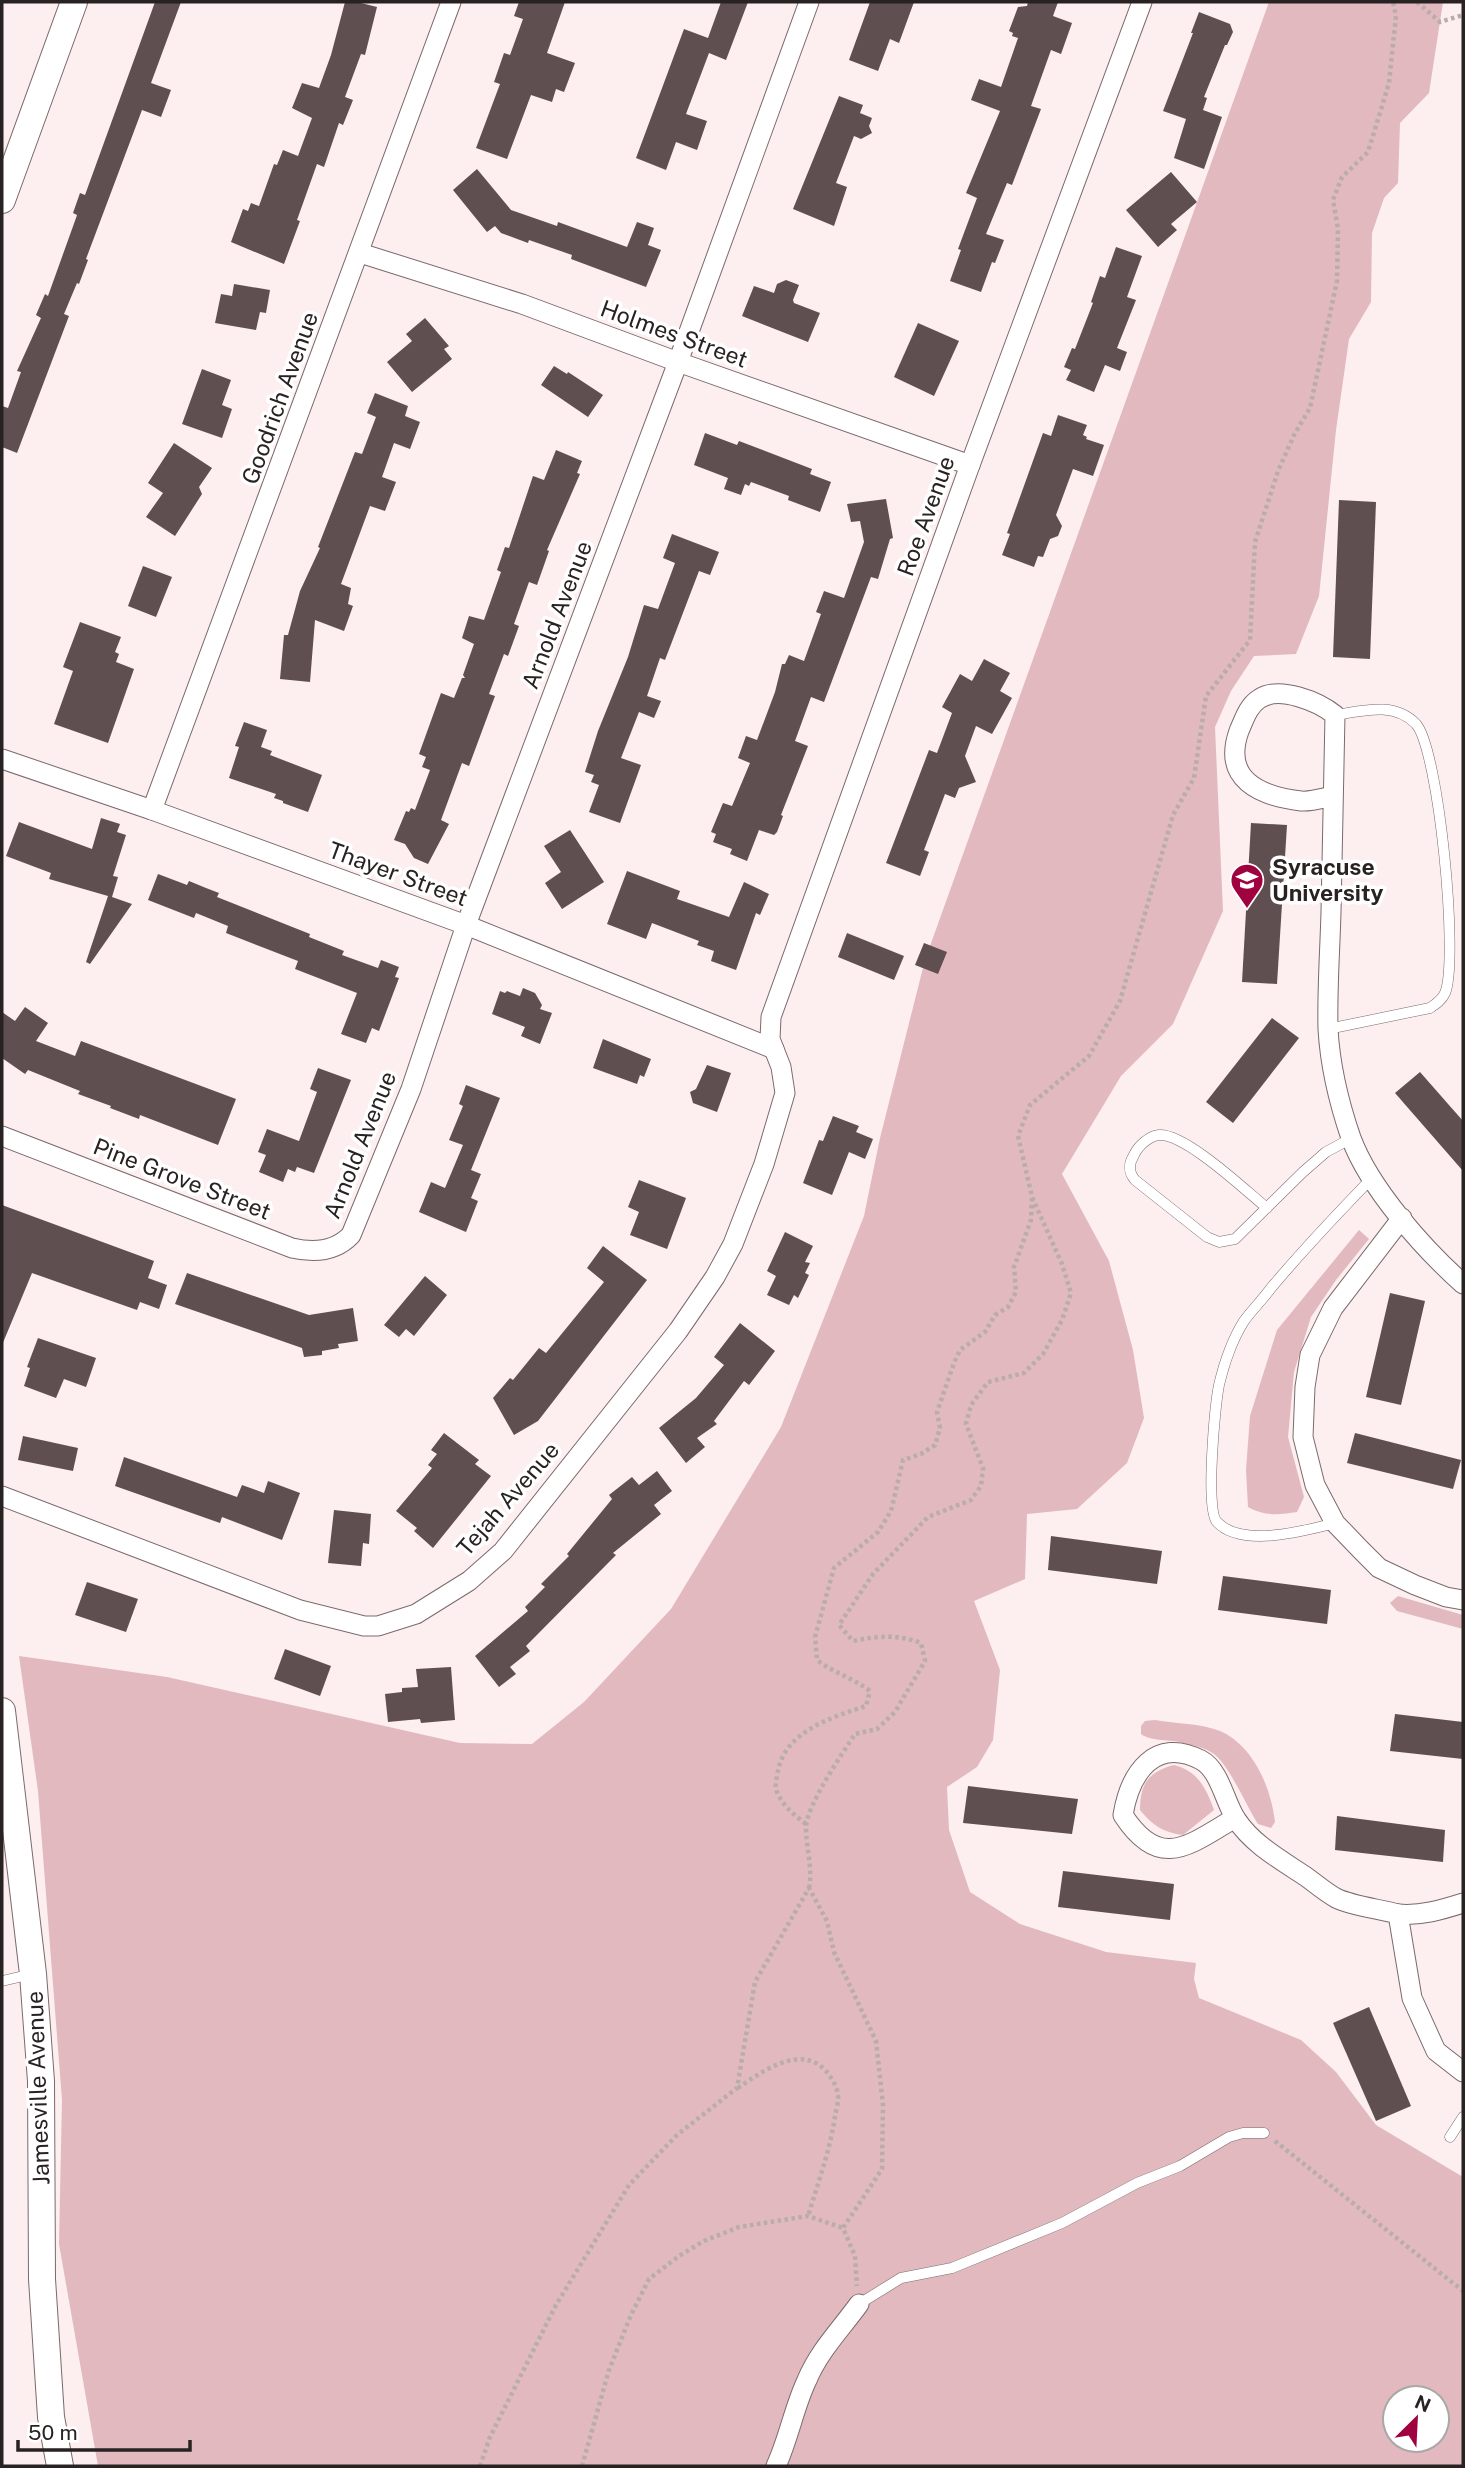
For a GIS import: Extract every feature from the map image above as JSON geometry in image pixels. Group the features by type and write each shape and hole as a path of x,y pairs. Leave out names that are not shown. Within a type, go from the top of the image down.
{"street":[{"path":"2,200 74,2"},
{"name":"Goodrich Avenue","path":"152,810 451,2"},
{"name":"Arnold Avenue","path":"345,1241 351,1235 411,1089 466,925 678,362 809,2"},
{"name":"Roe Avenue","path":"774,1049 770,1039 771,1017 970,465 1142,2"},
{"name":"Holmes Street","path":"360,253 522,304 970,465"},
{"path":"1334,796 1304,801 1264,794 1241,776 1233,749 1246,714 1259,699 1273,694 1306,698 1323,705 1335,715 1334,796 1328,1029 1335,1079 1352,1138 1372,1178 1440,1264 1463,1284"},
{"name":"Thayer Street","path":"2,759 152,810 466,925 774,1049"},
{"name":"Tejah Avenue","path":"2,1496 300,1610 363,1626 378,1626 416,1614 469,1581 503,1550 678,1331 715,1277 733,1244 764,1164 785,1093 781,1067 774,1049"},
{"name":"Pine Grove Street","path":"2,1136 292,1248 309,1252 332,1248 345,1241"},
{"path":"1402,1218 1333,1308 1310,1355 1303,1437 1315,1485 1335,1523 1379,1568 1415,1586 1463,1600"},
{"name":"Jamesville Avenue","path":"2,1711 33,1974 41,2081 42,2279 51,2417 60,2466"},
{"path":"1235,1818 1191,1844 1172,1851 1147,1843 1131,1828 1123,1815 1134,1777 1147,1763 1163,1752 1188,1755 1205,1762 1224,1791 1235,1818 1255,1842 1337,1899 1411,1915 1437,1912 1463,1903"},
{"path":"1398,1914 1412,1998 1436,2051 1463,2072"},
{"path":"776,2466 806,2381 818,2359 859,2304"}],"lane":[{"path":"1328,1029 1430,1008 1438,1003 1446,992 1450,944 1438,803 1426,748 1416,725 1396,711 1379,708 1335,715"},
{"path":"1267,1208 1184,1142 1166,1136 1159,1135 1147,1140 1135,1152 1130,1163 1130,1171 1135,1180 1207,1237 1219,1242 1235,1239 1326,1152 1352,1138"},
{"path":"1335,1523 1307,1531 1244,1535 1228,1530 1217,1522 1213,1517 1211,1485 1219,1388 1226,1358 1244,1322 1309,1242 1372,1178"},
{"path":"2,1981 33,1974"},
{"path":"1450,2137 1463,2117"},
{"path":"859,2304 901,2278 952,2268 1062,2223 1137,2183 1180,2166 1229,2137 1243,2133 1264,2133"}],"path":[{"path":"737,2088 755,1982 809,1888 811,1877 806,1824 821,1789 855,1734 877,1729 895,1712 925,1661 921,1643 903,1636 876,1636 853,1641 839,1625 873,1574 928,1517 971,1500 981,1486 983,1468 966,1424 971,1405 988,1382 1024,1373 1043,1354 1062,1320 1071,1293 1062,1264 1032,1197 1018,1136 1030,1105 1088,1056 1120,1000 1174,815 1194,778 1206,696 1250,640 1255,542 1278,471 1310,408 1336,281 1338,229 1333,200 1342,177 1368,152 1389,83 1396,16 1393,2"},
{"path":"1418,2 1440,22 1463,15"},
{"path":"806,1824 783,1805 775,1788 780,1763 796,1738 830,1719 866,1706 870,1692 858,1681 831,1671 817,1660 815,1637 834,1568 878,1532 891,1511 903,1460 921,1454 935,1444 940,1429 937,1412 960,1350 985,1332 995,1315 1008,1307 1016,1292 1014,1268 1031,1220 1032,1197"},
{"path":"809,1888 827,1921 834,1952 876,2042 883,2105 882,2169 843,2228"},
{"path":"480,2466 489,2437 556,2305 629,2185 677,2135 737,2088 769,2067 786,2061 804,2060 820,2065 832,2078 838,2096 832,2137 808,2216"},
{"path":"1264,2133 1463,2291"},
{"path":"582,2466 609,2370 631,2315 649,2279 679,2256 739,2227 808,2216 843,2228 855,2256 859,2304"}],"shaded area":[{"path":"1269,2 1443,2 1429,93 1400,123 1398,183 1384,198 1372,233 1371,302 1349,339 1336,430 1319,596 1296,654 1254,656 1231,691 1215,727 1223,911 1173,1024 1121,1076 1062,1174 1109,1261 1133,1350 1144,1418 1127,1463 1077,1509 1027,1514 1025,1579 974,1601 1000,1670 993,1740 977,1767 947,1787 949,1830 970,1892 1020,1924 1106,1952 1196,1963 1194,1979 1199,1998 1301,2040 1336,2072 1376,2125 1463,2177 1463,2466 98,2466 59,2244 62,2100 38,1791 19,1656 167,1677 460,1743 532,1744 584,1702 671,1609 781,1427 864,1216 880,1138 925,960"},
{"path":"1359,1230 1369,1239 1311,1317 1294,1372 1288,1437 1304,1497 1297,1512 1259,1512 1248,1507 1246,1470 1250,1416 1277,1330"},
{"path":"1398,1596 1463,1615 1463,1629 1397,1611 1390,1603"},
{"path":"1145,1721 1212,1728 1232,1738 1242,1747 1259,1769 1265,1782 1275,1822 1271,1828 1258,1824 1232,1776 1214,1754 1195,1746 1141,1734 1141,1726"},
{"path":"1174,1765 1195,1776 1214,1810 1183,1835 1159,1827 1140,1810 1147,1780 1158,1771"}],"building":[{"path":"155,2 181,2 151,83 171,90 161,117 142,110 79,284 77,283 64,314 69,316 17,453 2,447 2,406 8,408 21,372 17,371 41,318 36,315 45,294 48,296 76,218 77,215 73,213 80,193 85,195"},
{"path":"345,2 377,7 365,55 361,54 345,97 353,100 343,125 339,123 324,167 317,164 284,264 231,242 243,209 248,211 251,203 259,206 274,164 277,165 283,150 298,156 312,118 292,108 302,83 319,88"},
{"path":"519,2 565,2 547,53 575,63 564,92 556,89 552,102 531,95 507,159 476,148 500,84 494,82 504,53 510,55 523,19 514,16"},
{"path":"721,2 748,2 726,60 709,53 686,114 707,121 697,150 676,142 666,170 636,158 684,29 708,38"},
{"path":"870,2 914,2 899,43 890,39 878,71 849,60"},
{"path":"1028,2 1058,2 1053,16 1072,23 1061,54 1051,50 1031,106 1041,109 1012,185 1007,183 986,234 1004,240 981,292 950,281 961,250 958,249 977,198 966,193 1000,111 971,100 979,79 1001,87 1018,38 1012,36 1013,33 1009,31 1018,7 1027,6"},
{"path":"1199,12 1230,24 1233,32 1204,97 1207,98 1203,110 1222,117 1204,169 1174,158 1186,119 1163,111"},
{"path":"839,96 863,105 860,113 872,118 869,126 872,133 861,139 854,136 836,183 847,187 834,226 793,209"},
{"path":"477,169 511,210 557,226 558,222 627,247 637,222 654,228 648,245 661,250 646,287 571,259 572,255 501,233 495,226 487,232 453,190"},
{"path":"1171,172 1197,202 1171,224 1177,230 1158,247 1126,210"},
{"path":"1116,247 1142,256 1127,297 1136,300 1117,348 1127,352 1120,371 1105,365 1094,392 1066,380 1071,370 1064,367 1072,348 1075,349 1093,303 1091,302 1100,276 1105,278"},
{"path":"786,280 799,285 794,303 820,313 808,342 742,316 754,286 774,293 777,284"},
{"path":"234,284 270,290 266,313 260,312 256,330 215,323 221,294 232,296"},
{"path":"425,318 449,346 444,349 452,359 412,392 387,362 412,341 406,334"},
{"path":"918,323 959,341 934,396 894,377"},
{"path":"554,366 603,395 588,417 541,385"},
{"path":"202,369 231,380 222,405 232,409 222,438 182,424"},
{"path":"375,393 408,406 405,416 420,422 410,449 394,443 382,477 396,482 385,511 370,506 341,584 351,588 348,604 353,606 344,631 315,620 310,682 280,679 284,635 288,635 300,591 320,548 318,547 355,452 362,454 376,417 367,413"},
{"path":"1058,415 1087,425 1083,435 1086,439 1104,445 1093,476 1073,469 1056,515 1062,526 1058,536 1050,539 1043,557 1038,556 1034,567 1002,555 1010,534 1007,533 1043,433 1051,436"},
{"path":"705,433 737,445 739,441 812,469 810,474 831,482 820,512 788,500 789,496 751,482 749,486 745,484 741,495 724,489 728,478 694,465"},
{"path":"174,443 212,468 199,487 202,494 175,536 146,517 163,493 148,483"},
{"path":"556,450 582,461 577,473 580,474 547,550 549,551 537,585 529,582 514,624 519,626 508,656 504,654 489,694 495,696 469,766 462,763 441,820 449,824 428,864 414,858 405,844 394,840 406,811 409,812 411,808 415,810 430,770 422,767 426,757 419,754 441,693 454,698 462,678 465,678 463,675 474,644 462,638 469,616 484,620 501,572 497,570 505,547 509,548 533,476 544,480"},
{"path":"886,499 893,538 890,539 878,579 871,577 824,702 811,697 795,741 808,746 777,832 774,835 759,830 747,861 730,854 732,849 713,842 716,834 711,832 723,803 732,806 750,763 738,758 746,736 757,740 782,664 785,664 789,655 804,661 821,614 816,612 824,591 844,598 864,542 860,521 851,522 847,504"},
{"path":"1339,500 1376,502 1370,659 1333,657"},
{"path":"672,534 719,552 710,575 699,571 665,660 660,658 647,696 661,701 654,718 639,712 621,758 641,765 620,823 589,812 599,785 591,782 594,775 585,772 598,731 628,657 644,605 658,609 675,563 663,558"},
{"path":"143,566 172,577 156,617 128,606"},
{"path":"80,622 121,637 115,652 119,654 116,662 134,669 108,743 54,724 73,671 63,667"},
{"path":"984,659 1010,673 1000,691 1012,698 992,734 976,726 965,756 976,782 959,788 955,798 945,794 924,850 929,852 920,876 886,863 929,750 937,753 952,713 942,707 960,674 972,681"},
{"path":"244,722 267,730 261,747 272,751 270,755 322,775 308,812 274,798 276,794 229,778 239,747 235,746"},
{"path":"101,818 120,824 117,832 126,835 113,876 118,877 112,897 132,904 90,964 86,962 108,896 49,879 51,873 6,856 19,822 92,849"},
{"path":"1251,823 1287,825 1277,984 1242,982"},
{"path":"570,830 604,882 562,909 545,883 561,872 544,846"},
{"path":"627,871 680,891 677,899 729,917 744,882 769,894 760,915 756,913 736,970 711,961 714,951 697,945 699,941 652,923 646,939 607,924"},
{"path":"158,874 187,885 189,881 219,893 217,897 310,934 309,937 344,951 342,955 378,968 381,960 399,967 395,977 399,978 379,1031 372,1028 366,1043 341,1034 357,993 295,969 298,961 226,933 228,926 196,913 194,918 148,900"},
{"path":"847,933 904,956 894,980 838,957"},
{"path":"924,943 947,952 938,974 915,965"},
{"path":"523,988 535,993 542,1005 540,1009 552,1013 540,1044 521,1036 525,1027 492,1014 500,991 520,996"},
{"path":"25,1007 48,1023 36,1041 75,1056 81,1041 236,1099 218,1145 140,1115 139,1119 110,1108 111,1106 78,1094 80,1091 28,1070 25,1074 2,1058 2,1012 15,1021"},
{"path":"1272,1018 1299,1038 1233,1123 1206,1102"},
{"path":"603,1039 651,1059 644,1077 640,1075 637,1084 593,1068"},
{"path":"707,1065 731,1073 717,1112 693,1103 690,1092 696,1089"},
{"path":"318,1068 351,1080 314,1173 297,1167 295,1172 288,1169 283,1182 259,1172 266,1155 258,1152 267,1129 299,1141 317,1092 310,1089"},
{"path":"1420,1072 1463,1121 1463,1171 1395,1093"},
{"path":"466,1085 500,1098 471,1170 481,1174 471,1198 478,1201 466,1232 419,1212 431,1182 445,1188 463,1145 449,1140 463,1106 459,1104"},
{"path":"833,1116 859,1126 856,1132 873,1139 865,1159 849,1152 832,1195 803,1183 819,1140 823,1141"},
{"path":"639,1180 686,1198 667,1249 630,1235 639,1212 628,1207"},
{"path":"2,1205 154,1261 148,1278 167,1285 159,1309 140,1302 137,1310 32,1273 2,1345"},
{"path":"785,1232 813,1246 805,1262 810,1263 805,1273 809,1275 798,1298 794,1295 789,1305 767,1295 776,1276 767,1271"},
{"path":"603,1246 647,1280 538,1421 514,1435 493,1398 510,1378 513,1380 539,1348 546,1353 604,1282 587,1268"},
{"path":"187,1273 309,1315 353,1308 358,1341 338,1344 339,1348 322,1351 322,1355 304,1357 302,1348 175,1304"},
{"path":"425,1276 447,1295 414,1336 406,1329 399,1337 384,1325"},
{"path":"1390,1293 1425,1301 1401,1405 1366,1397"},
{"path":"740,1323 775,1351 749,1385 744,1381 714,1421 717,1424 697,1438 705,1447 686,1463 659,1428 696,1398 724,1365 714,1357"},
{"path":"38,1338 96,1358 86,1387 64,1379 56,1398 24,1386 30,1368 27,1367"},
{"path":"444,1433 479,1460 475,1464 491,1476 433,1548 414,1531 417,1528 396,1511 432,1468 428,1465 437,1454 431,1450"},
{"path":"1355,1433 1461,1460 1453,1489 1347,1463"},
{"path":"23,1436 78,1448 73,1471 18,1460"},
{"path":"124,1457 237,1497 242,1485 264,1493 268,1481 300,1493 282,1540 222,1517 220,1523 115,1486"},
{"path":"657,1471 672,1491 654,1505 661,1514 613,1553 616,1555 526,1646 530,1651 510,1667 516,1674 499,1687 475,1656 528,1611 525,1607 545,1587 541,1584 569,1556 567,1554 612,1499 609,1495 632,1477 639,1485"},
{"path":"334,1510 371,1514 369,1544 363,1543 361,1566 328,1563"},
{"path":"1051,1536 1162,1551 1157,1584 1048,1570"},
{"path":"1223,1576 1331,1590 1327,1624 1218,1610"},
{"path":"87,1582 138,1599 126,1632 75,1615"},
{"path":"285,1649 331,1666 320,1696 274,1679"},
{"path":"451,1667 455,1720 388,1722 385,1694 402,1692 402,1688 418,1687 416,1669"},
{"path":"1395,1714 1463,1722 1463,1759 1390,1751"},
{"path":"968,1786 1078,1799 1072,1834 963,1823"},
{"path":"1337,1816 1445,1830 1443,1862 1335,1850"},
{"path":"1063,1871 1174,1884 1170,1920 1058,1907"},
{"path":"1369,2007 1411,2106 1376,2121 1333,2023"}],"place":[{"name":"Syracuse University","path":"1247,910"}]}
